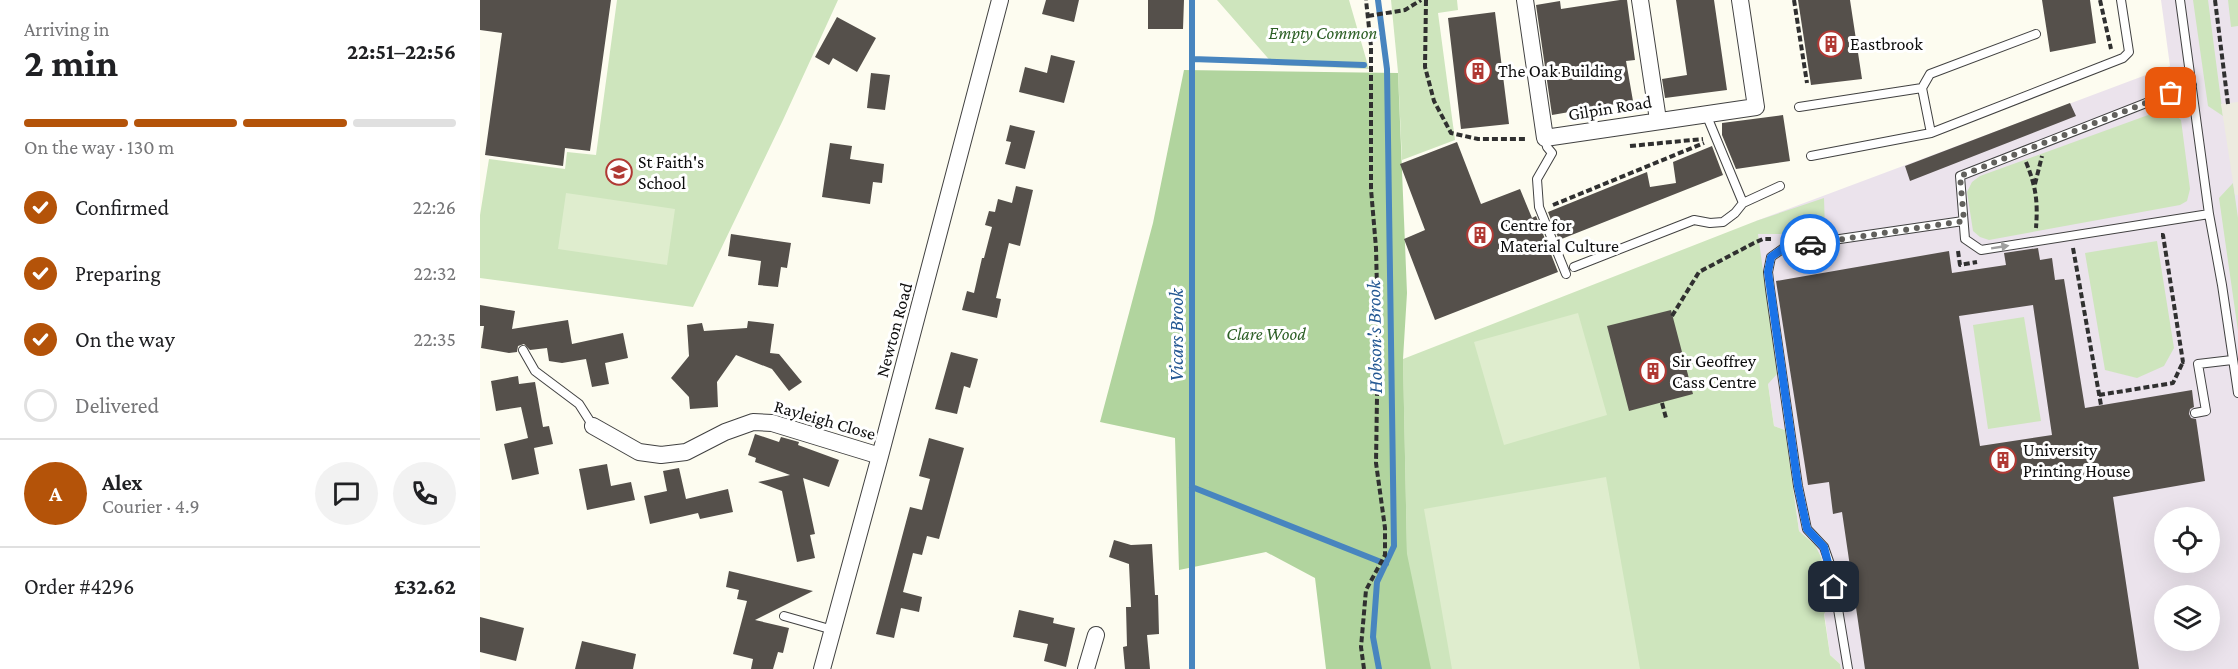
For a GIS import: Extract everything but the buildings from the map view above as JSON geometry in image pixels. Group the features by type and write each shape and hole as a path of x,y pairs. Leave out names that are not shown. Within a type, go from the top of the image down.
{"street":[{"name":"Newton Road","path":"822,669 1000,0"},
{"path":"1525,0 1545,138"},
{"path":"1640,0 1658,120"},
{"name":"Gilpin Road","path":"1545,138 1756,107 1740,0"},
{"name":"Rayleigh Close","path":"593,426 639,452 661,455 686,452 725,432 753,422 772,423 880,456"},
{"path":"1086,669 1096,634"}],"lane":[{"path":"1811,156 1931,133 2114,63 2129,52 2121,0"},
{"path":"2180,0 2209,214 2238,393"},
{"path":"1931,133 1922,88 1930,75 2036,34"},
{"path":"2192,85 1960,176 1965,239 1980,250 2209,214"},
{"path":"1799,106 1922,88"},
{"path":"1706,113 1743,203"},
{"path":"1545,138 1547,147 1552,153 1537,179 1539,207 1566,274"},
{"path":"1574,267 1694,220 1710,223 1723,222 1743,203 1780,186"},
{"path":"1848,669 1831,567 1824,547 1807,529 1798,486 1770,290 1768,272 1771,257 1785,247 1964,221"},
{"path":"523,350 535,371 579,404 593,426"},
{"path":"2195,413 2206,411 2198,364 2232,360"},
{"path":"784,616 832,630"}],"path":[{"path":"1365,669 1361,647 1366,590 1385,555 1385,528 1376,464 1378,320 1376,248 1371,189 1371,46 1366,0"},
{"path":"1368,16 1405,10 1420,0"},
{"path":"1426,0 1425,67 1434,101 1451,133 1500,141 1545,138"},
{"path":"1794,0 1807,83"},
{"path":"2100,0 2114,63"},
{"path":"2215,0 2228,104"},
{"path":"1622,146 1716,138"},
{"path":"1551,206 1716,138"},
{"path":"2035,185 2043,143"},
{"path":"2020,152 2035,185 2038,202 2034,242"},
{"path":"2071,235 2101,405"},
{"path":"2099,395 2172,383 2183,362 2163,235 2152,236"},
{"path":"1672,316 1699,272 1754,243"},
{"path":"2062,251 2084,247"},
{"path":"2183,362 2192,361"},
{"path":"1662,403 1666,418"}],"shaded area":[{"path":"2161,0 2238,0 2238,669 1841,669 1840,664 1830,655 1815,545 1799,531 1785,430 1774,426 1768,384 1756,221 2170,66"},
{"path":"2238,102 2238,195 2235,195 2221,104"}],"green space":[{"name":"St Faith's School","path":"617,0 838,0 693,307 480,278 480,215 489,159 565,169 567,152 596,155"},
{"name":"Empty Common","path":"1217,0 1349,0 1369,69 1274,65"},
{"path":"1391,0 1457,0 1458,10 1438,13 1455,140 1402,160 1398,72"},
{"path":"2193,0 2208,0 2223,116 2208,106"},
{"path":"2228,0 2238,0 2238,26 2231,27"},
{"name":"Clare Wood","path":"1184,70 1398,73 1407,293 1403,359 1407,554 1431,669 1326,669 1315,578 1266,552 1179,570 1175,438 1100,422 1153,223"},
{"path":"2162,110 2173,113 2181,120 2190,189 2187,201 2180,205 1989,240 1973,231 1967,192 1972,182 1980,176"},
{"path":"2233,183 2238,218 2238,331 2219,198"},
{"path":"566,193 675,209 667,265 558,249"},
{"path":"1824,198 1825,230 1798,234 1758,234 1777,374 1768,384 1774,426 1785,430 1799,531 1815,545 1821,557 1831,604 1824,614 1830,655 1840,664 1841,669 1388,669 1407,554 1403,359 1756,221"},
{"path":"2157,241 2174,348 2164,366 2137,378 2105,370 2085,253"},
{"path":"1578,313 1607,415 1504,445 1474,342"},
{"path":"2024,317 2041,421 1988,429 1973,325"},
{"path":"1606,477 1640,669 1452,669 1424,509"}],"waterway":[{"name":"Vicars Brook","path":"1192,0 1192,669"},
{"name":"Hobson's Brook","path":"1378,0 1387,69 1394,546 1377,582 1373,637 1379,669"},
{"path":"1192,59 1364,65"},
{"path":"1192,487 1386,564"}],"way so far":[{"path":"1810,244 1964,221 1960,176 2171,93"}],"place":[{"name":"Eastbrook","path":"1831,44"},
{"name":"The Oak Building","path":"1478,71"},
{"name":"St Faith's School","path":"619,172"},
{"name":"Centre for Material Culture","path":"1480,235"},
{"name":"Sir Geoffrey Cass Centre","path":"1653,371"},
{"name":"University Printing House","path":"2003,460"}],"route":[{"path":"1810,244 1785,247 1771,257 1768,272 1798,486 1807,529 1824,547 1831,567 1834,587"}]}
